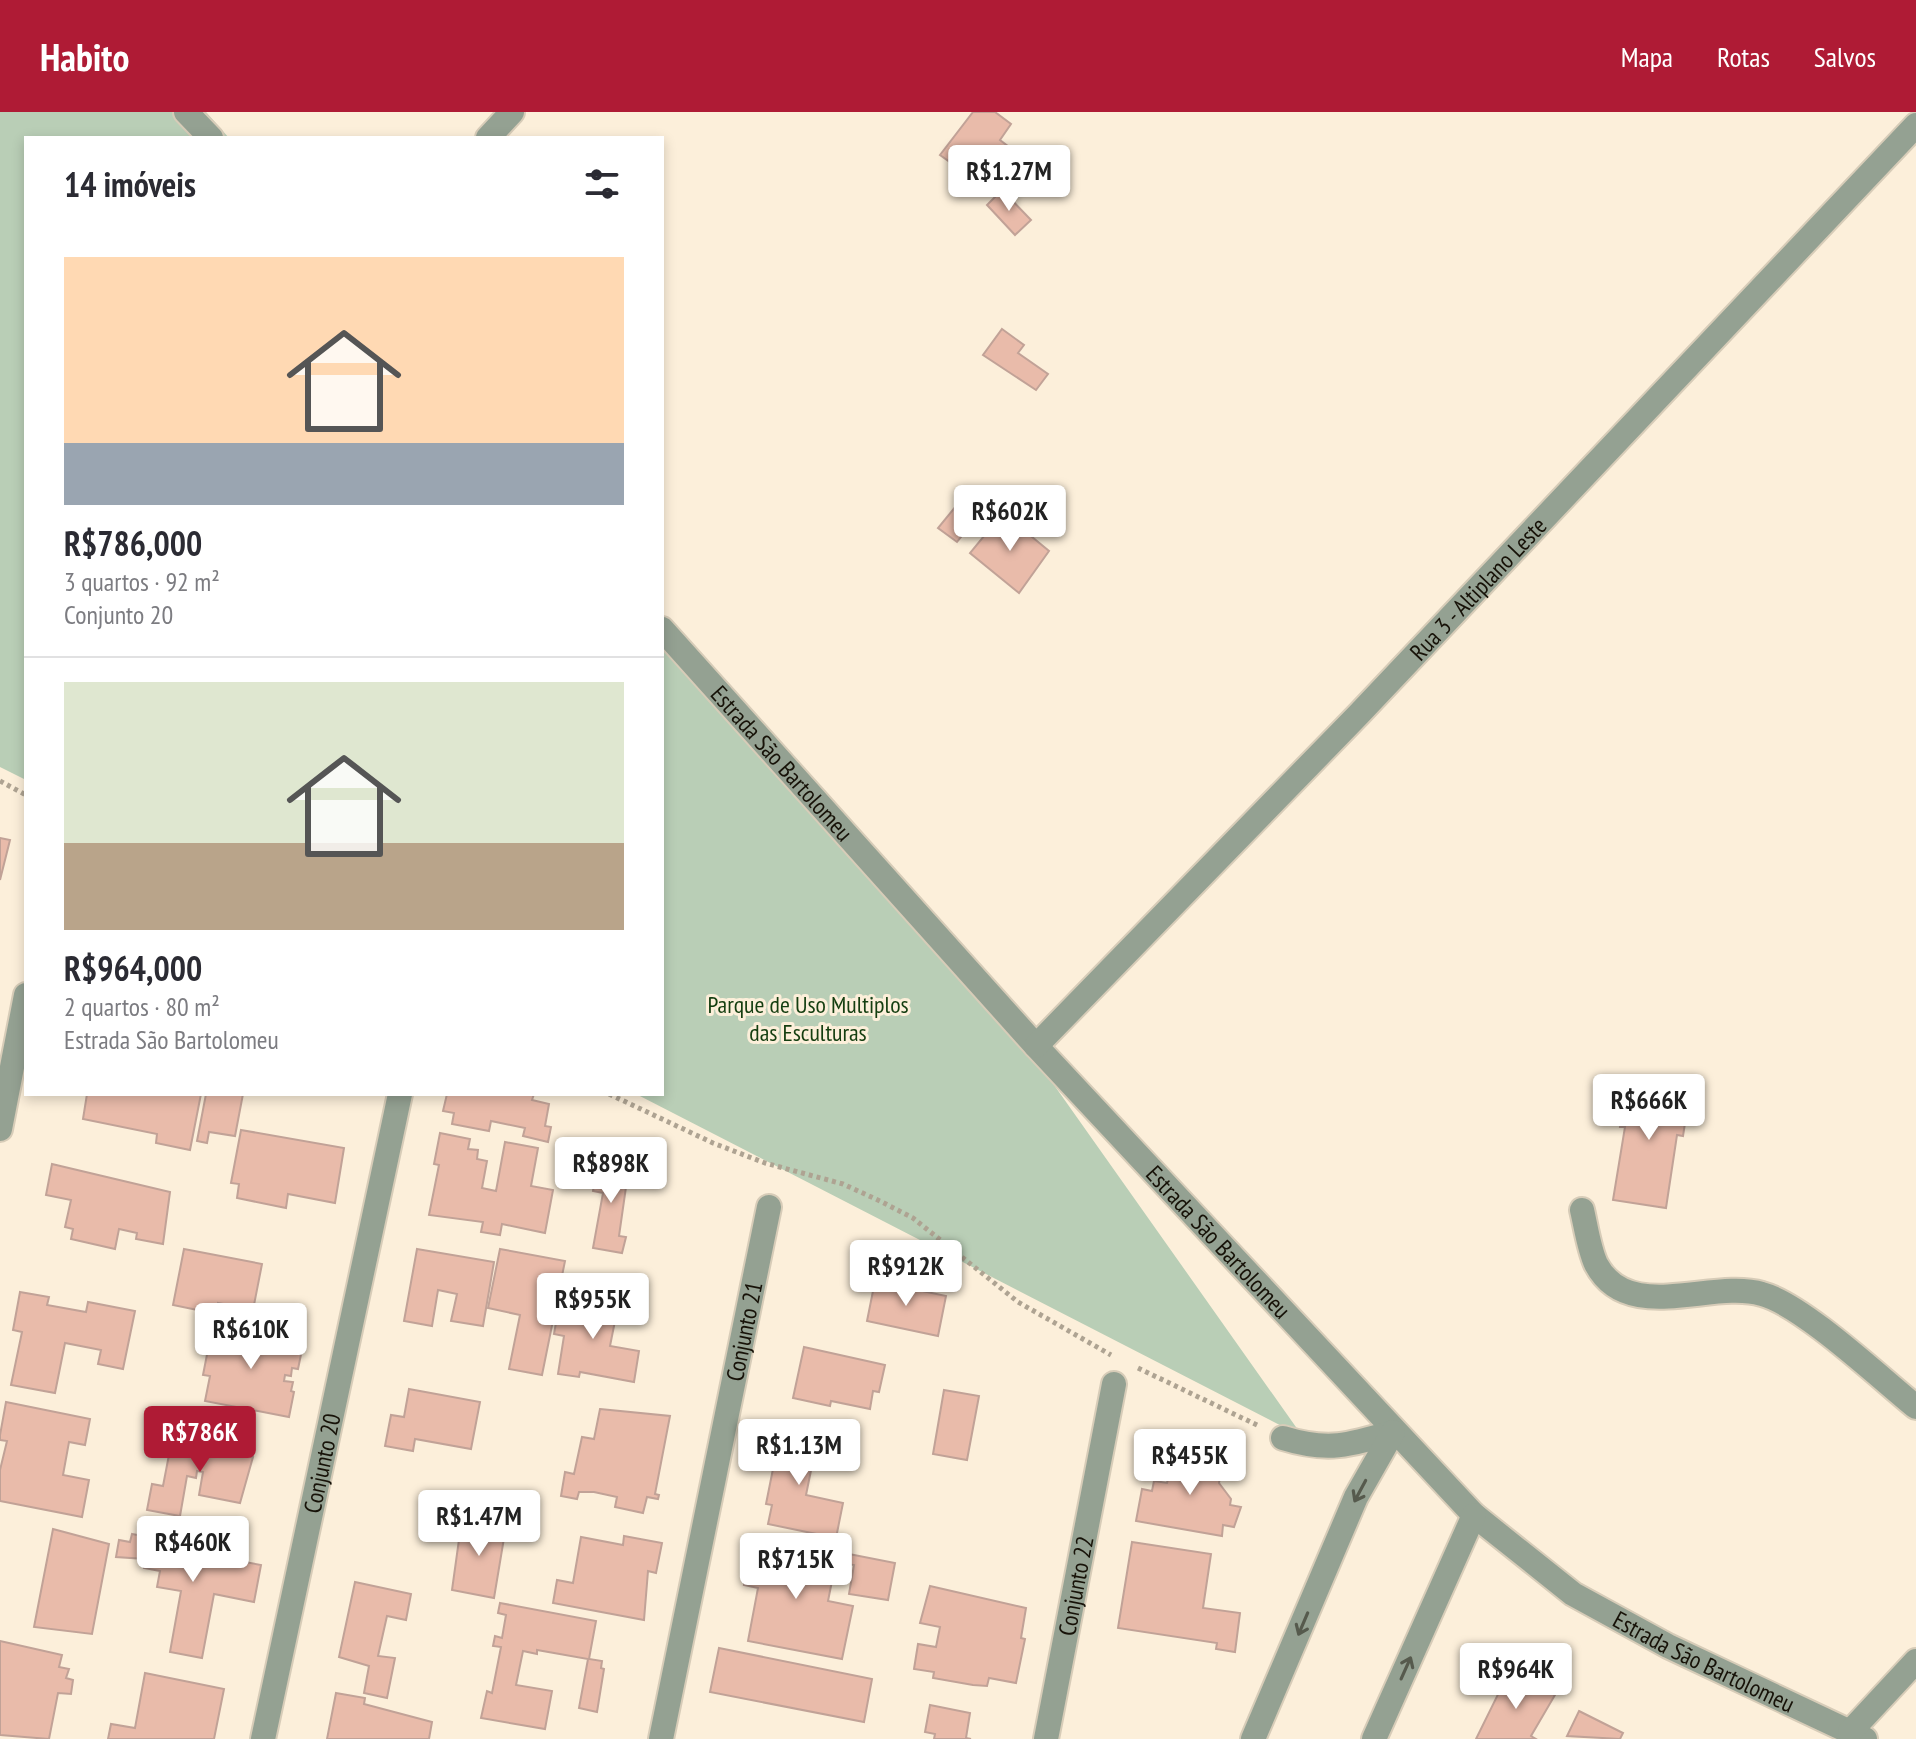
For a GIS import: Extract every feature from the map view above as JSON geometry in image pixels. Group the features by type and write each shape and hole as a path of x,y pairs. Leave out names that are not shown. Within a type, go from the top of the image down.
{"street":[{"path":"186,112 209,136"},
{"path":"490,136 512,112"},
{"name":"Rua 3 - Altiplano Leste","path":"1036,1046 1381,691 1916,125"},
{"name":"Estrada São Bartolomeu","path":"664,631 1036,1046 1393,1432 1474,1515 1522,1557 1573,1594 1668,1646 1858,1735"},
{"path":"0,1129 24,1005"},
{"name":"Conjunto 20","path":"263,1739 400,1096"},
{"name":"Conjunto 21","path":"661,1739 769,1207"},
{"path":"1582,1210 1596,1263 1613,1285 1641,1297 1740,1291 1763,1294 1797,1311 1916,1407"},
{"name":"Conjunto 22","path":"1046,1739 1114,1384"},
{"path":"1283,1438 1311,1447 1338,1448 1393,1432"},
{"path":"1253,1739 1356,1497 1393,1432"},
{"path":"1374,1739 1474,1515"},
{"path":"1858,1735 1916,1661"}],"path":[{"path":"0,781 24,794"},
{"path":"613,1096 713,1143 765,1163 843,1184 913,1218 1018,1302 1121,1360"},
{"path":"1135,1366 1283,1438"}],"green space":[{"path":"0,112 206,112 227,136 24,136 24,779 0,767"},
{"name":"Parque de Uso Multiplos das Esculturas","path":"664,631 1030,1051 1303,1437 640,1096 664,1096"}],"building":[{"path":"973,112 995,112 1011,124 1000,140 1013,150 990,180 976,170 971,177 940,155"},
{"path":"1002,190 1031,220 1015,235 987,205"},
{"path":"1002,329 1024,345 1018,353 1048,374 1036,390 983,355"},
{"path":"961,500 979,515 957,542 938,528"},
{"path":"1003,513 1049,551 1019,593 970,553"},
{"path":"0,838 10,840 0,880"},
{"path":"1627,1081 1690,1091 1683,1136 1677,1135 1666,1208 1613,1200 1625,1127 1620,1127"},
{"path":"87,1096 201,1096 190,1150 156,1143 157,1134 83,1119"},
{"path":"206,1096 243,1096 235,1136 209,1132 207,1143 197,1141"},
{"path":"447,1096 533,1096 532,1100 549,1104 545,1126 551,1127 548,1142 523,1136 525,1128 491,1121 489,1131 452,1124 454,1113 443,1111"},
{"path":"241,1130 344,1148 335,1203 288,1194 286,1208 237,1198 239,1184 231,1183"},
{"path":"440,1133 470,1139 468,1149 478,1150 477,1159 487,1161 482,1188 496,1191 505,1142 538,1148 531,1186 553,1190 545,1233 502,1224 500,1235 481,1232 483,1222 429,1215 439,1165 434,1164"},
{"path":"598,1160 629,1166 619,1236 626,1237 622,1253 593,1248 603,1193 593,1191"},
{"path":"52,1164 170,1192 163,1244 136,1239 137,1233 119,1229 115,1249 71,1239 73,1229 65,1227 71,1200 46,1195"},
{"path":"184,1249 262,1264 253,1310 218,1303 217,1314 173,1305"},
{"path":"417,1249 494,1262 483,1326 451,1321 457,1294 438,1290 432,1326 404,1321"},
{"path":"500,1249 565,1261 542,1375 509,1369 520,1315 488,1308"},
{"path":"875,1281 946,1296 938,1336 867,1321"},
{"path":"20,1292 49,1297 47,1305 86,1312 88,1302 135,1311 123,1369 98,1364 101,1350 65,1343 55,1393 11,1385 22,1332 13,1330"},
{"path":"570,1295 615,1302 618,1306 610,1346 639,1351 634,1382 580,1372 579,1377 558,1374 564,1336 554,1334 557,1317 566,1319"},
{"path":"213,1324 233,1328 231,1336 249,1340 250,1334 261,1336 260,1342 274,1345 276,1334 304,1340 298,1369 292,1368 291,1376 285,1375 284,1381 293,1382 291,1391 294,1392 289,1417 205,1401 210,1376 203,1375"},
{"path":"804,1347 885,1365 879,1392 873,1391 870,1409 831,1401 830,1406 793,1398"},
{"path":"409,1389 480,1402 471,1449 415,1439 413,1451 385,1446 391,1415 404,1417"},
{"path":"944,1390 979,1396 967,1460 933,1454"},
{"path":"6,1402 90,1419 85,1445 69,1442 63,1475 89,1480 82,1517 0,1501 0,1470 7,1441 0,1440 0,1435"},
{"path":"600,1409 670,1416 655,1494 659,1495 658,1499 647,1497 643,1513 615,1507 617,1497 594,1492 579,1492 577,1499 561,1496 565,1472 574,1474 582,1437 594,1439"},
{"path":"782,1424 819,1431 806,1495 843,1503 836,1538 768,1524 772,1505 766,1504"},
{"path":"173,1434 228,1445 226,1451 253,1457 240,1503 199,1495 203,1472 197,1471 196,1478 187,1476 180,1516 147,1510 152,1484 163,1486"},
{"path":"1176,1450 1211,1456 1222,1467 1219,1483 1231,1499 1230,1505 1241,1507 1234,1527 1223,1525 1222,1536 1136,1521 1142,1489 1152,1491 1154,1481 1167,1483"},
{"path":"462,1518 506,1526 494,1598 452,1590"},
{"path":"53,1529 109,1544 92,1634 34,1627"},
{"path":"132,1534 208,1548 206,1555 261,1565 254,1602 214,1594 202,1658 170,1652 181,1591 157,1587 160,1571 144,1568 145,1559 116,1557 119,1540 130,1542"},
{"path":"624,1536 662,1543 656,1573 648,1571 644,1620 553,1603 557,1580 573,1583 581,1537 623,1545"},
{"path":"753,1541 837,1556 828,1601 853,1606 842,1659 748,1641 758,1588 744,1585"},
{"path":"1132,1542 1211,1554 1203,1608 1240,1613 1235,1652 1216,1649 1217,1643 1118,1628"},
{"path":"849,1554 895,1563 888,1600 849,1594 854,1565 847,1564"},
{"path":"355,1582 411,1594 406,1620 387,1616 378,1656 395,1658 387,1698 364,1693 369,1666 339,1657"},
{"path":"930,1586 1026,1608 1021,1638 1025,1639 1016,1683 989,1678 987,1686 973,1685 933,1678 934,1672 914,1669 918,1644 936,1647 940,1627 920,1623"},
{"path":"500,1603 596,1621 589,1659 602,1661 601,1668 604,1669 597,1712 579,1708 588,1659 537,1650 537,1654 523,1651 516,1685 552,1691 545,1729 481,1718 487,1691 492,1693 501,1647 493,1646 495,1636 502,1638 506,1615 498,1613"},
{"path":"0,1641 62,1655 59,1667 69,1669 66,1678 73,1680 71,1694 58,1693 49,1739 0,1735"},
{"path":"719,1648 872,1679 864,1722 710,1692"},
{"path":"1509,1672 1555,1695 1531,1736 1536,1739 1476,1739"},
{"path":"145,1673 224,1689 214,1739 108,1739 111,1724 135,1728"},
{"path":"336,1693 365,1698 364,1704 432,1722 429,1739 327,1739"},
{"path":"930,1705 970,1713 966,1738 971,1739 934,1739 935,1734 925,1732"},
{"path":"1579,1711 1623,1733 1620,1739 1567,1736"}]}
